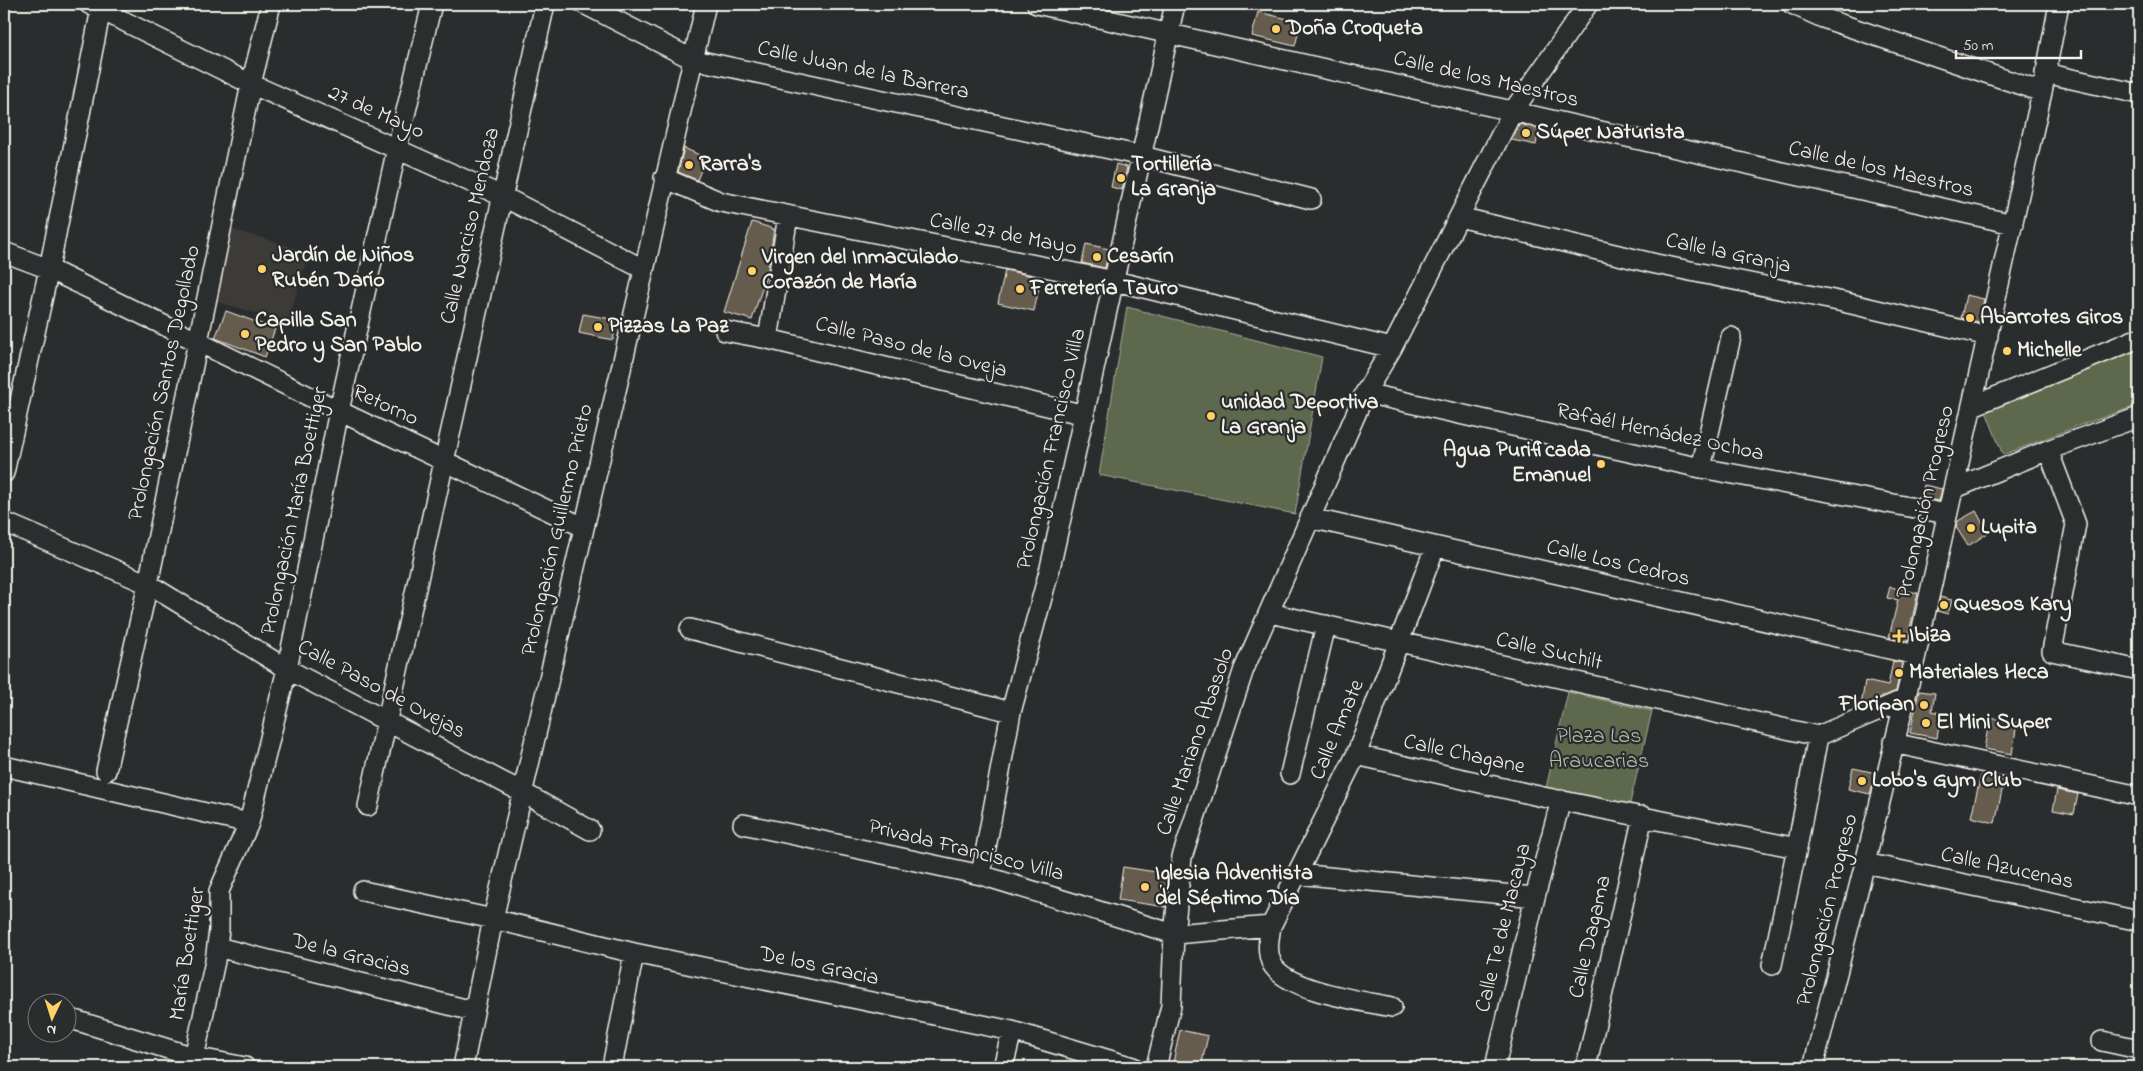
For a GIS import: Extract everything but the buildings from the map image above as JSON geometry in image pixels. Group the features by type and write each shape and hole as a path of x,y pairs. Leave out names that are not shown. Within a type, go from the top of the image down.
{"street":[{"name":"Prolongación Santos Degollado","path":"106,771 148,584 251,84 271,4"},
{"name":"Prolongación María Boettiger","path":"249,823 287,669 339,411 397,148 432,4"},
{"name":"Calle Narciso Mendoza","path":"368,806 545,4"},
{"name":"Calle Juan de la Barrera","path":"584,4 692,59 1142,156 1311,199"},
{"name":"Prolongación Guillermo Prieto","path":"463,1067 473,1011 522,792 706,4"},
{"name":"Calle de los Maestros","path":"1037,4 1169,32 2013,224"},
{"name":"Prolongación Francisco Villa","path":"981,875 1011,712 1050,568 1175,4"},
{"path":"1459,217 1513,111 1588,4"},
{"path":"1792,4 1825,11 2042,92"},
{"name":"Prolongación Progreso","path":"1813,1067 1916,655 2042,92 2059,4"},
{"name":"27 de Mayo","path":"97,5 251,84 502,196 643,269"},
{"path":"4,473 50,269 97,5"},
{"path":"2045,73 2139,94"},
{"name":"Calle 27 de Mayo","path":"664,178 721,202 1115,281 1392,348"},
{"path":"768,338 788,216"},
{"name":"Calle la Granja","path":"1459,217 1656,264 1843,302 1988,336"},
{"name":"Calle Mariano Abasolo","path":"1156,1067 1171,1006 1174,934 1182,857 1244,669 1365,393 1392,348 1459,217"},
{"name":"Retorno","path":"4,252 50,269 339,411 444,459 583,527"},
{"name":"Calle Paso de la Oveja","path":"725,331 768,338 1085,415"},
{"path":"1700,468 1731,337"},
{"path":"1973,406 2139,338"},
{"name":"Rafaél Hernádez Ochoa","path":"1365,393 1700,468 1947,514"},
{"path":"1953,489 2048,450 2139,417"},
{"path":"2048,450 2076,524 2052,651 2139,670"},
{"name":"Calle Los Cedros","path":"1310,518 1916,655"},
{"name":"Calle Paso de Ovejas","path":"4,522 148,584 287,669 522,792 590,830"},
{"name":"Calle Amate","path":"1271,926 1356,755 1434,547"},
{"name":"Calle Suchilt","path":"1270,613 1818,736"},
{"path":"1290,774 1326,626"},
{"path":"690,629 1011,712"},
{"path":"1772,965 1818,736 1905,699"},
{"path":"1893,743 2139,796"},
{"name":"Calle Chagane","path":"1356,755 1561,800 1797,848"},
{"path":"4,766 249,823"},
{"name":"Calle Te de Macaya","path":"1495,1067 1535,897 1561,800"},
{"name":"Calle Dagama","path":"1586,1067 1642,816"},
{"name":"María Boettiger","path":"193,1062 220,930 219,891 249,823"},
{"name":"Privada Francisco Villa","path":"743,824 981,875 1174,934"},
{"name":"Calle Azucenas","path":"1865,863 2139,921"},
{"path":"1297,874 1535,897"},
{"name":"De los Gracia","path":"363,890 634,953 1012,1031 1133,1067"},
{"path":"1174,934 1271,926 1268,949 1272,964 1288,979 1325,993 1392,1007"},
{"name":"De la Gracias","path":"217,947 473,1011"},
{"path":"612,1067 634,953"},
{"path":"78,1022 193,1062 245,1067"},
{"path":"1003,1067 1012,1031"},
{"path":"2102,1041 2139,1049"}],"shaded area":[{"name":"Jardín de Niños Rubén Darío","path":"231,229 309,252 288,322 211,300"}],"green space":[{"name":"unidad Deportiva La Granja","path":"1127,307 1322,357 1295,514 1099,475"},
{"path":"2139,349 2139,405 2080,425 2003,455 1985,409"},
{"name":"Plaza Las Araucarias","path":"1568,692 1652,711 1629,807 1546,788"}],"place":[{"name":"Doña Croqueta","path":"1276,29"},
{"name":"Súper Naturista","path":"1526,133"},
{"name":"Rarra's","path":"689,165"},
{"name":"Tortillería La Granja","path":"1121,178"},
{"name":"Cesarín","path":"1097,257"},
{"name":"Jardín de Niños Rubén Darío","path":"262,269"},
{"name":"Virgen del Inmaculado Corazón de María","path":"752,271"},
{"name":"Ferretería Tauro","path":"1020,289"},
{"name":"Abarrotes Giros","path":"1970,318"},
{"name":"Pizzas La Paz","path":"598,327"},
{"name":"Capilla San Pedro y San Pablo","path":"245,334"},
{"name":"Michelle","path":"2007,351"},
{"name":"unidad Deportiva La Granja","path":"1211,416"},
{"name":"Agua Purificada Emanuel","path":"1601,464"},
{"name":"Lupita","path":"1971,528"},
{"name":"Quesos Kary","path":"1944,605"},
{"name":"Ibiza","path":"1899,636"},
{"name":"Materiales Heca","path":"1899,673"},
{"name":"Floripan","path":"1924,705"},
{"name":"El Mini Super","path":"1926,723"},
{"name":"Lobo's Gym Club","path":"1862,781"},
{"name":"Iglesia Adventista del Séptimo Día","path":"1145,887"}]}
